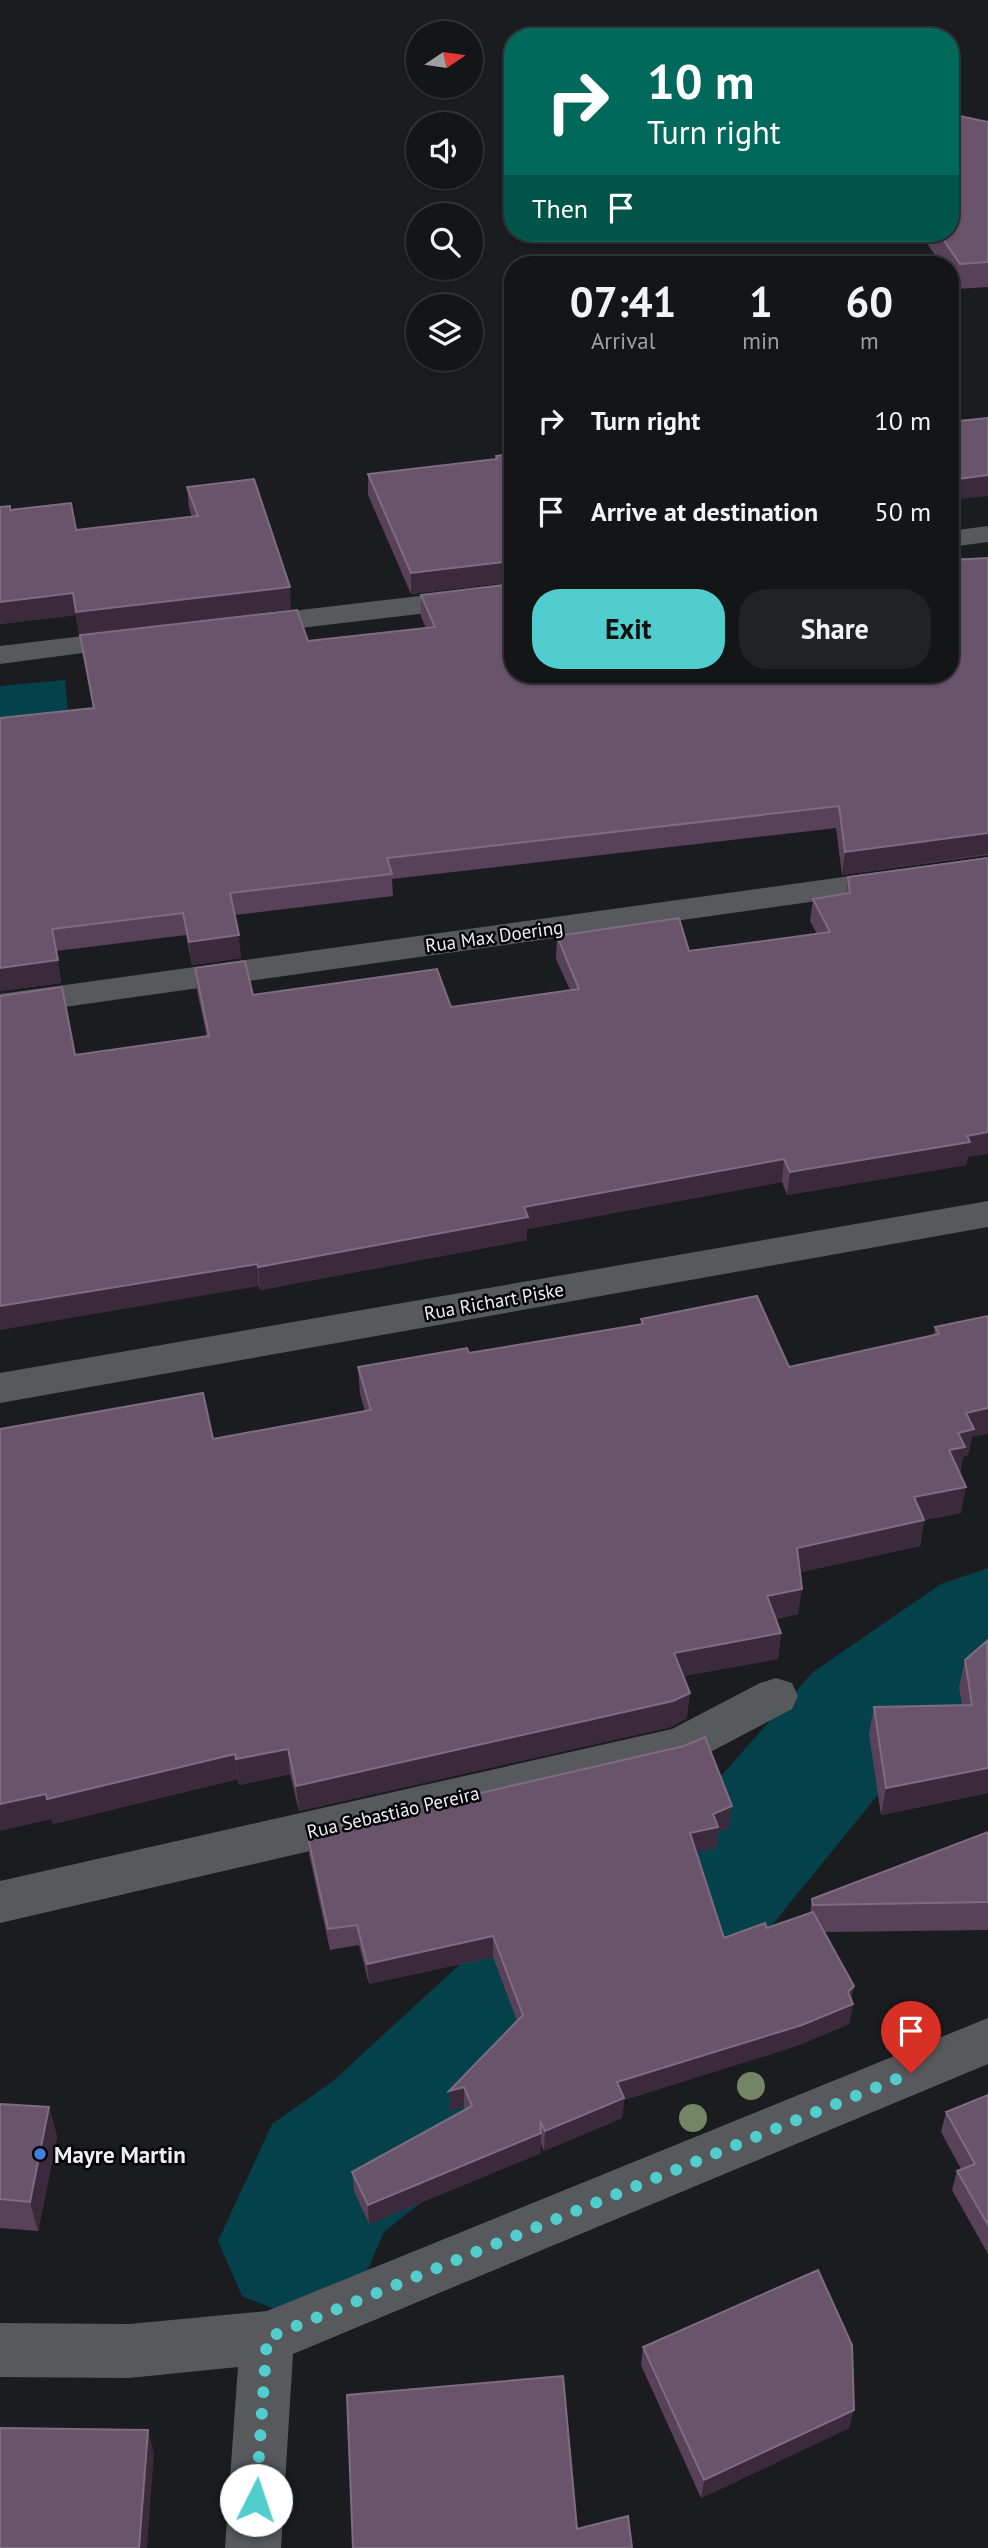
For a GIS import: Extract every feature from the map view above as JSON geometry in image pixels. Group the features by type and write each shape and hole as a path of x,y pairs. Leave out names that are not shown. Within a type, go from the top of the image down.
{"street":[{"path":"959,538 988,534"},
{"path":"222,629 504,595"},
{"path":"0,655 166,635"},
{"name":"Rua Max Doering","path":"0,1005 988,867"},
{"name":"Rua Richart Piske","path":"0,1388 988,1214"},
{"name":"Rua Sebastião Pereira","path":"0,1902 681,1746 776,1696"},
{"path":"0,2350 129,2351 267,2338 988,2041"},
{"path":"253,2548 267,2338"}],"water":[{"path":"65,680 70,733 0,741 0,686"}],"building":[{"path":"959,116 988,122 988,262 960,264 959,256 955,256 945,242 959,242"},
{"path":"988,418 988,475 959,479 959,421"},
{"path":"504,455 504,562 411,573 368,474 497,459 496,456"},
{"path":"254,479 290,587 76,612 73,593 0,602 0,507 10,506 10,510 71,503 76,530 198,516 187,487"},
{"path":"988,558 988,833 845,852 839,806 387,858 392,874 230,893 239,935 189,942 183,913 52,929 58,960 0,968 0,718 94,708 80,635 297,610 308,641 435,627 421,595 504,585 504,683 959,683 959,560"},
{"path":"988,858 988,1132 967,1136 970,1142 790,1172 784,1159 524,1207 528,1217 258,1267 257,1264 0,1306 0,996 62,987 75,1055 209,1036 195,968 245,961 253,995 437,969 451,1007 579,989 557,936 679,918 689,951 830,932 813,899 850,893 848,877"},
{"path":"757,1296 789,1367 939,1334 935,1327 988,1316 988,1408 966,1413 974,1429 958,1433 965,1447 949,1450 966,1487 914,1497 924,1520 797,1548 802,1589 767,1596 781,1633 674,1653 690,1693 673,1701 296,1786 288,1749 236,1759 235,1754 47,1799 46,1794 0,1804 0,1429 203,1393 213,1439 371,1410 358,1367 467,1348 469,1353 643,1324 641,1319"},
{"path":"987,1641 988,1768 886,1788 874,1707 972,1705 965,1660"},
{"path":"705,1737 732,1806 713,1814 718,1827 690,1833 724,1938 765,1923 767,1928 813,1912 854,1986 848,1992 853,2004 802,2025 617,2082 624,2098 545,2131 540,2121 541,2133 368,2205 352,2172 472,2106 464,2087 449,2091 523,2015 493,1936 367,1964 357,1925 328,1929 307,1833 684,1746"},
{"path":"988,1832 988,1902 813,1905 812,1899"},
{"path":"988,2095 988,2225 957,2171 975,2164 946,2112"},
{"path":"0,2104 49,2107 30,2202 0,2199"},
{"path":"818,2270 852,2345 854,2410 704,2480 643,2347"},
{"path":"563,2376 577,2529 628,2516 632,2548 353,2548 347,2395"},
{"path":"0,2428 148,2430 139,2548 0,2548"}],"waterway":[{"path":"299,2241 328,2178 388,2133 547,1981 712,1890 862,1713 988,1622"}],"place":[{"name":"Mayre Martin","path":"40,2154"}],"route":[{"path":"256,2500 267,2338 911,2073"}]}
